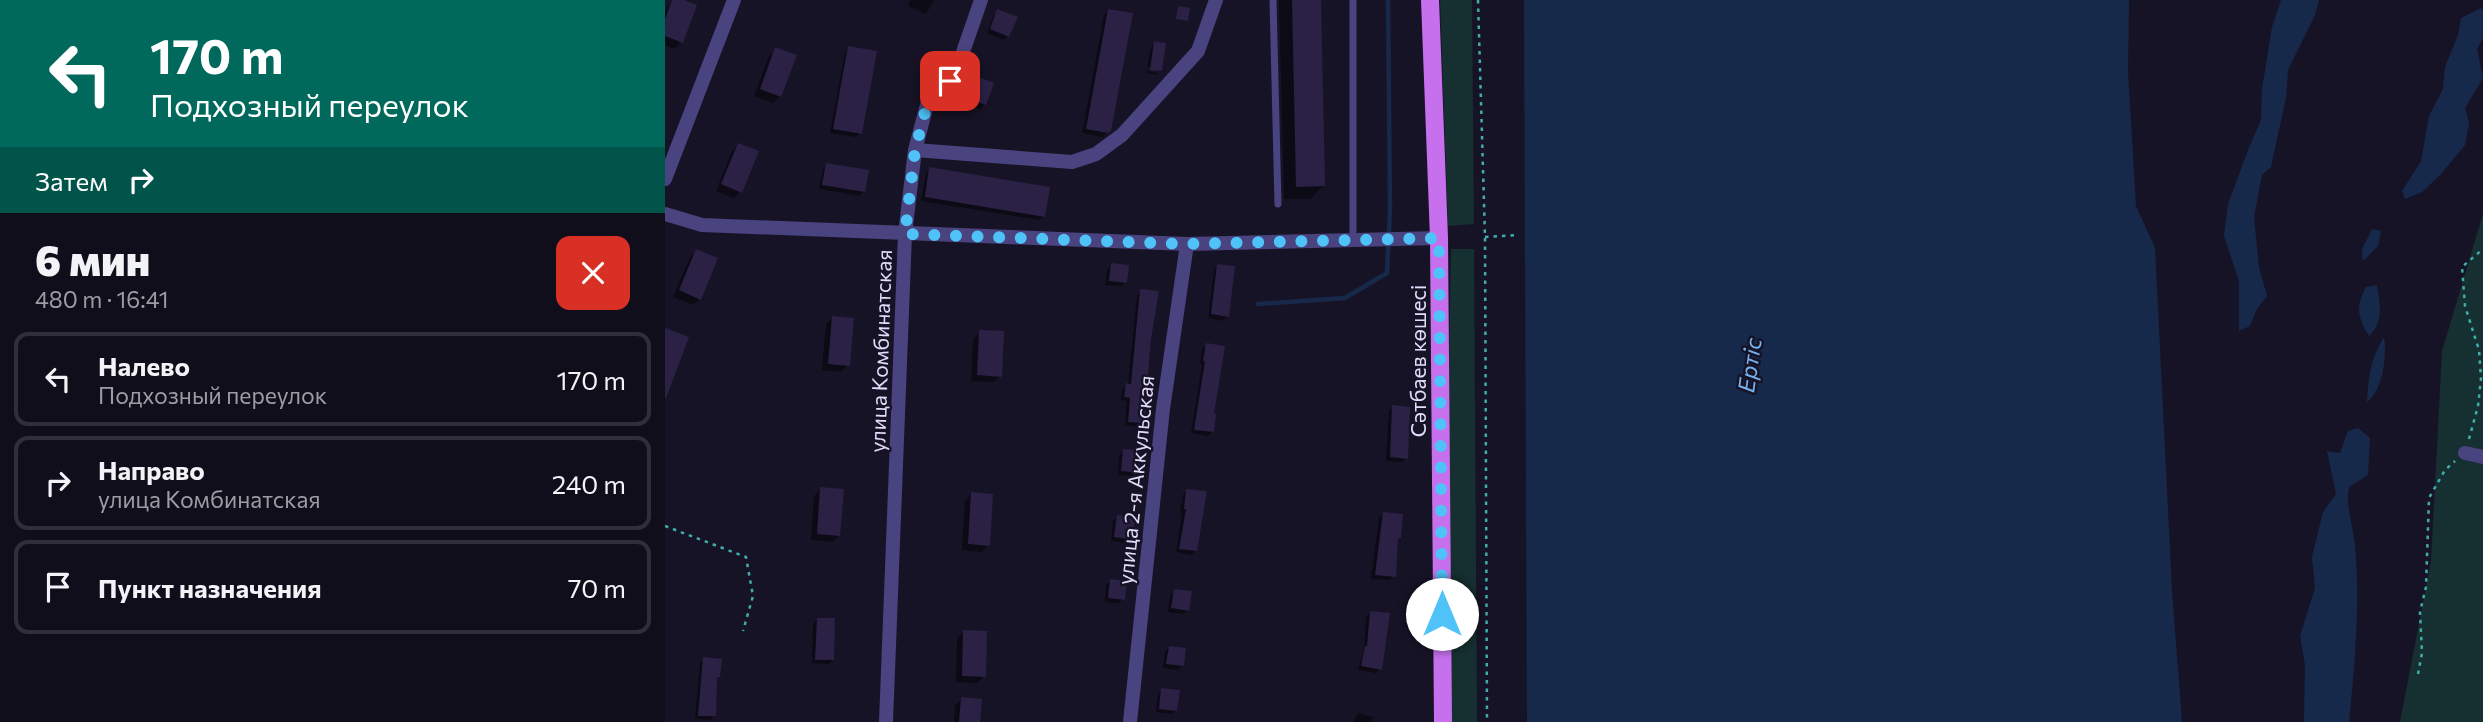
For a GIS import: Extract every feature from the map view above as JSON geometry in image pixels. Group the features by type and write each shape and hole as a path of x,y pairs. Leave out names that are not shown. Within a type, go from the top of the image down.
{"main road":[{"name":"Сәтбаев көшесі","path":"1430,0 1439,238 1443,722"}],"street":[{"path":"665,179 734,0"},
{"name":"улица Комбинатская","path":"885,722 905,234 915,150 928,101 950,81 981,0"},
{"path":"915,150 1072,162 1096,155 1122,135 1198,51 1216,0"},
{"path":"665,214 702,225 1187,244 1439,238"},
{"name":"улица 2-я Аккульская","path":"1130,722 1163,409 1187,244"},
{"path":"2465,453 2483,457"}],"lane":[{"path":"1273,0 1278,204"},
{"path":"1353,0 1353,240"}],"path":[{"path":"1478,0 1486,237 1487,722"},
{"path":"1486,237 1519,235"},
{"path":"2419,674 2422,653 2420,612 2426,586 2429,498 2445,470 2465,453 2478,406 2481,378 2479,350 2465,306 2462,267 2483,249"},
{"path":"665,526 745,557 753,596 743,631"}],"green space":[{"path":"1440,0 1472,0 1474,224 1448,226"},
{"path":"2483,214 2483,722 2400,722 2431,561 2442,351"},
{"path":"1451,249 1474,249 1477,722 1442,722"}],"water":[{"name":"Ертіс","path":"1524,0 2129,0 2128,72 2136,206 2155,248 2172,591 2182,722 1527,722"},
{"path":"2281,0 2319,0 2315,15 2288,70 2286,98 2271,167 2262,175 2254,217 2259,267 2267,296 2257,309 2250,326 2239,331 2239,281 2224,236 2228,204 2261,120 2262,89 2272,27"},
{"path":"2481,8 2483,38 2477,49 2483,78 2465,108 2469,123 2465,145 2422,192 2405,199 2402,191 2421,161 2429,116 2443,89 2445,67 2458,35 2461,18"},
{"path":"2372,229 2381,231 2378,246 2363,261 2362,249"},
{"path":"2377,285 2379,318 2369,336 2362,324 2359,307 2366,287"},
{"path":"2384,337 2383,372 2377,389 2367,402 2371,368"},
{"path":"2358,428 2370,438 2368,475 2349,487 2348,494 2355,545 2357,589 2349,722 2304,722 2305,665 2300,636 2315,588 2312,557 2323,512 2336,494 2327,451 2340,453 2348,431"}],"building":[{"path":"672,0 684,0 697,5 683,43 665,36 665,19"},
{"path":"1292,0 1321,0 1325,186 1296,187"},
{"path":"1178,6 1190,8 1188,21 1176,19"},
{"path":"997,9 1018,17 1009,37 990,29"},
{"path":"1108,9 1133,13 1111,131 1108,133 1086,129"},
{"path":"1154,41 1166,43 1162,71 1150,70"},
{"path":"848,46 877,51 862,134 833,129"},
{"path":"775,47 797,55 781,97 760,89"},
{"path":"971,74 994,83 986,105 963,97"},
{"path":"738,143 759,151 742,193 721,184"},
{"path":"826,163 869,170 865,192 822,185"},
{"path":"929,167 1050,187 1045,217 925,197"},
{"path":"696,249 718,258 701,300 679,290"},
{"path":"1111,263 1129,265 1127,283 1109,281"},
{"path":"1217,264 1235,266 1229,317 1211,314"},
{"path":"1140,289 1159,291 1151,339 1144,423 1128,422 1130,398 1124,397 1126,383 1131,384"},
{"path":"832,316 854,318 850,366 828,364"},
{"path":"665,328 689,337 666,398 665,398"},
{"path":"979,330 1004,331 1002,377 977,375"},
{"path":"1206,343 1225,346 1214,414 1214,432 1194,430"},
{"path":"1392,405 1410,407 1408,459 1390,457"},
{"path":"1123,449 1141,450 1139,473 1121,471"},
{"path":"820,487 844,489 840,536 817,534"},
{"path":"1186,489 1207,491 1197,551 1179,549 1186,509"},
{"path":"971,492 993,494 990,546 968,544"},
{"path":"1383,512 1403,514 1401,538 1398,538 1396,577 1375,575"},
{"path":"1117,515 1135,517 1133,540 1114,537"},
{"path":"1110,579 1127,581 1125,600 1108,598"},
{"path":"1174,589 1192,591 1189,611 1171,608"},
{"path":"1370,611 1390,613 1382,670 1361,666 1367,646"},
{"path":"817,618 835,618 834,660 815,660"},
{"path":"963,630 987,631 986,677 962,676"},
{"path":"1169,646 1186,648 1184,666 1166,664"},
{"path":"703,657 722,659 720,677 717,677 716,716 698,716"},
{"path":"1161,688 1180,690 1177,711 1159,709"},
{"path":"961,697 982,699 980,722 959,722"}],"waterway":[{"path":"1258,304 1345,298 1387,273 1390,209 1388,0"}],"route":[{"path":"950,81 928,101 915,150 905,234 1187,244 1439,238 1442,614"}]}
